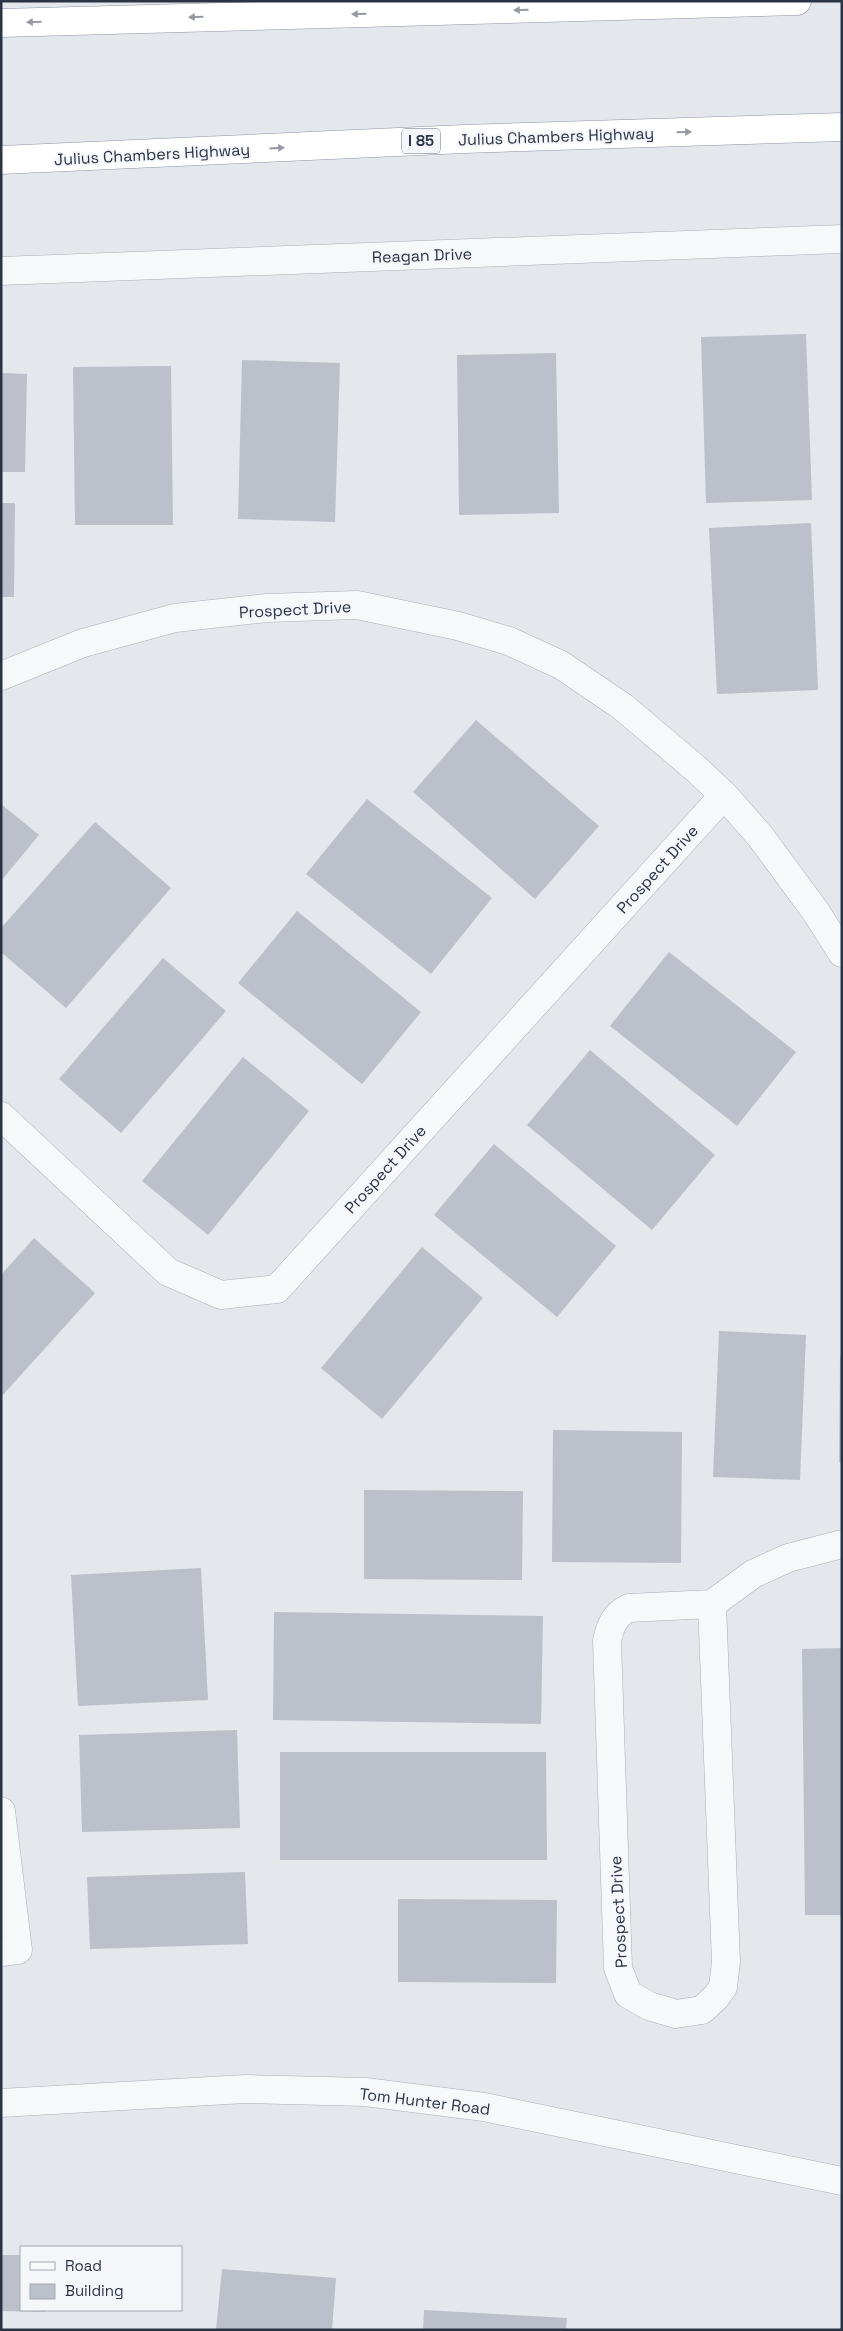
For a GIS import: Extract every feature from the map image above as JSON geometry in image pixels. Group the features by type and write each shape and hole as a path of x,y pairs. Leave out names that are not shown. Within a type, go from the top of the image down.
{"highway":[{"path":"1,23 798,1"},
{"name":"Julius Chambers Highway","path":"1,160 464,139 842,127"}],"street":[{"name":"Reagan Drive","path":"1,271 842,239"},
{"name":"Prospect Drive","path":"1,676 83,643 175,618 267,608 356,605 458,626 509,641 561,665 623,707 724,795 760,836 816,912 842,953"},
{"name":"Prospect Drive","path":"1,1116 168,1272 220,1295 276,1289 724,795"},
{"path":"712,1604 753,1574 788,1558 842,1544"},
{"name":"Prospect Drive","path":"712,1604 726,1962 723,1987 716,1997 702,2010 676,2014 649,2006 628,1994 618,1968 607,1641 609,1629 615,1618 629,1608 712,1604"},
{"path":"1,1811 18,1950 1,1952"},
{"name":"Tom Hunter Road","path":"1,2103 245,2089 365,2092 425,2098 484,2107 842,2181"}],"building":[{"path":"806,334 812,500 706,503 701,337"},
{"path":"556,353 559,513 459,515 457,355"},
{"path":"242,360 340,363 335,522 238,519"},
{"path":"171,366 173,525 75,525 73,367"},
{"path":"1,373 27,374 25,472 1,472"},
{"path":"1,503 15,503 14,597 1,597"},
{"path":"811,523 818,690 717,694 709,528"},
{"path":"476,720 599,826 535,899 413,792"},
{"path":"367,799 492,898 431,974 306,874"},
{"path":"1,804 39,835 1,881"},
{"path":"95,822 171,888 66,1008 1,952 1,928"},
{"path":"297,911 421,1012 362,1084 238,983"},
{"path":"669,952 796,1052 737,1126 610,1026"},
{"path":"163,958 226,1011 121,1133 59,1079"},
{"path":"590,1050 715,1155 652,1230 527,1125"},
{"path":"243,1057 309,1111 208,1235 142,1181"},
{"path":"494,1144 616,1246 557,1317 434,1215"},
{"path":"34,1238 95,1293 1,1397 1,1275"},
{"path":"422,1247 483,1298 382,1419 321,1368"},
{"path":"719,1331 806,1335 800,1480 713,1477"},
{"path":"840,1356 842,1356 842,1462 839,1462"},
{"path":"553,1430 682,1432 681,1563 552,1562"},
{"path":"364,1490 523,1491 522,1580 364,1579"},
{"path":"201,1568 208,1700 78,1706 71,1575"},
{"path":"274,1612 543,1616 541,1724 273,1720"},
{"path":"842,1648 842,1915 805,1915 802,1649"},
{"path":"237,1730 240,1828 82,1832 79,1735"},
{"path":"280,1752 546,1752 547,1860 280,1860"},
{"path":"245,1872 248,1944 90,1949 87,1877"},
{"path":"398,1899 557,1900 556,1983 398,1982"},
{"path":"1,2255 20,2255 20,2311 46,2312 1,2311"},
{"path":"222,2269 336,2278 332,2330 216,2330"},
{"path":"424,2310 567,2318 566,2330 423,2330"}]}
